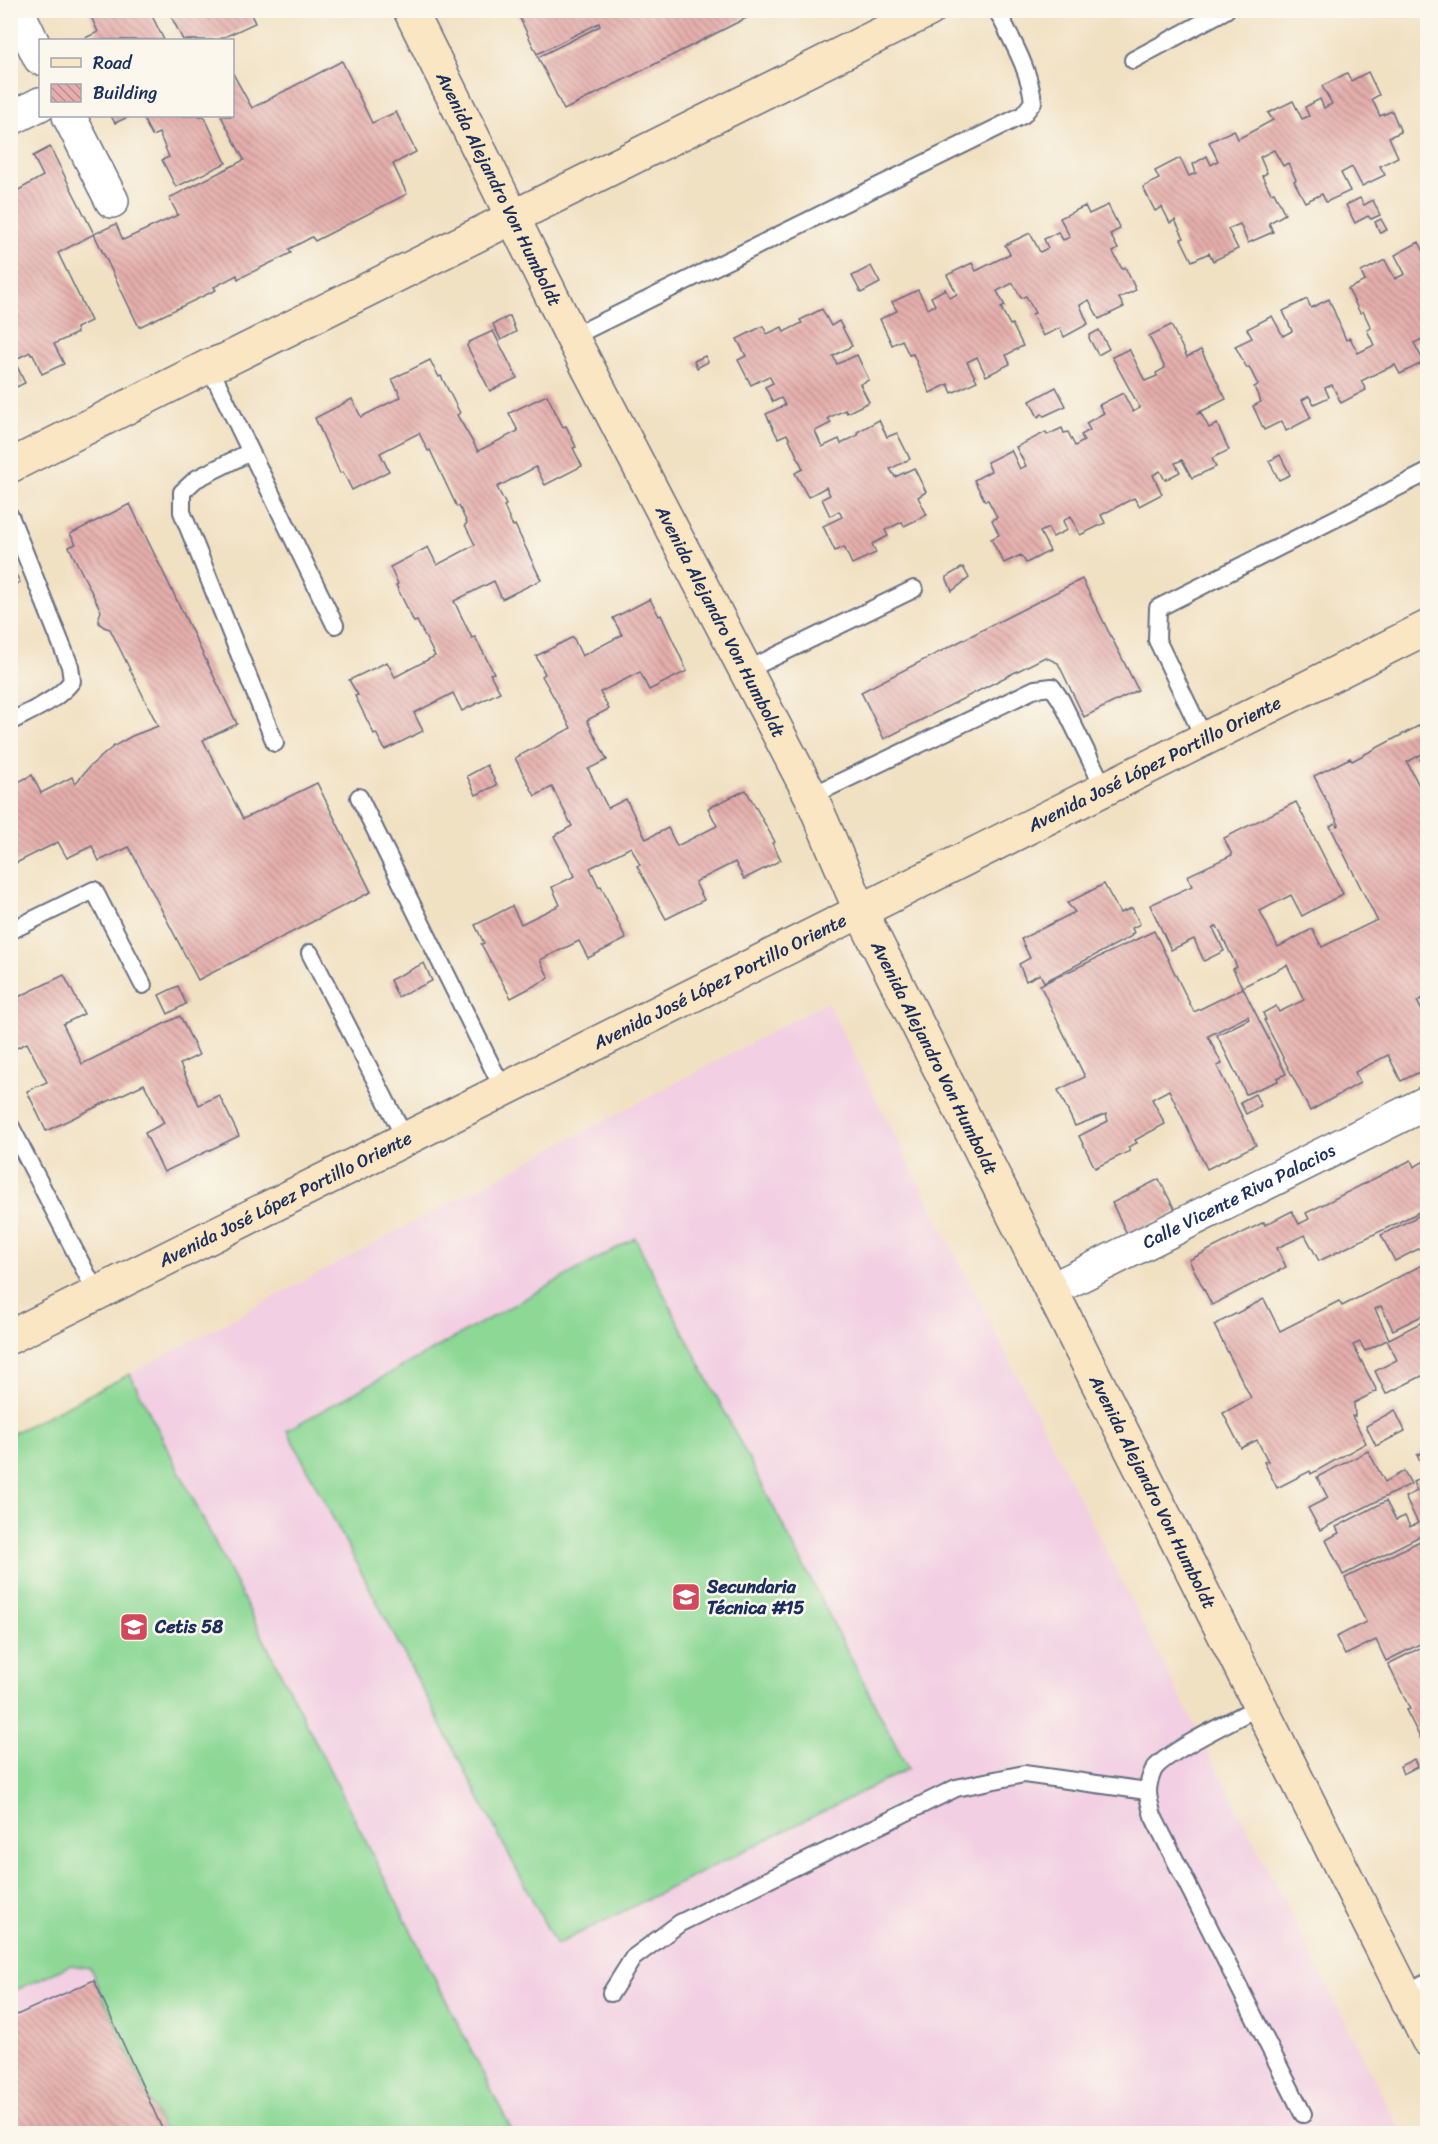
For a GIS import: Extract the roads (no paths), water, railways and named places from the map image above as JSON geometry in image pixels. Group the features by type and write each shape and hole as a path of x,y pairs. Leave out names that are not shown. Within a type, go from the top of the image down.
{"main road":[{"name":"Avenida Alejandro Von Humboldt","path":"410,10 572,337 811,796 861,912 1260,1706 1418,1996 1428,2040"},
{"path":"10,466 928,10"},
{"name":"Avenida José López Portillo Oriente","path":"10,1337 1428,627"}],"street":[{"path":"17,10 39,55"},
{"path":"10,119 39,104"},
{"path":"70,117 112,201"},
{"name":"Calle Vicente Riva Palacios","path":"1051,1290 1428,1102"}],"lane":[{"path":"572,337 1023,115 1033,102 1032,88 997,10"},
{"path":"1133,60 1226,10"},
{"path":"209,366 335,625"},
{"path":"250,452 196,479 182,492 182,512 275,743"},
{"path":"1205,740 1157,640 1158,608 1428,472"},
{"path":"10,516 70,666 72,681 64,692 54,699 10,722"},
{"path":"744,671 914,589"},
{"path":"811,796 1035,689 1044,687 1052,687 1061,700 1105,790"},
{"path":"359,797 504,1091"},
{"path":"10,930 94,890 142,985"},
{"path":"310,952 406,1140"},
{"path":"10,1125 97,1294"},
{"path":"1260,1706 1196,1738 1154,1768 1147,1791 1153,1816 1303,2114"},
{"path":"611,1993 633,1958 680,1923 956,1788 1024,1774 1147,1791"}],"place":[{"name":"Secundaria Técnica #15","path":"686,1597"},
{"name":"Cetis 58","path":"134,1627"}]}
